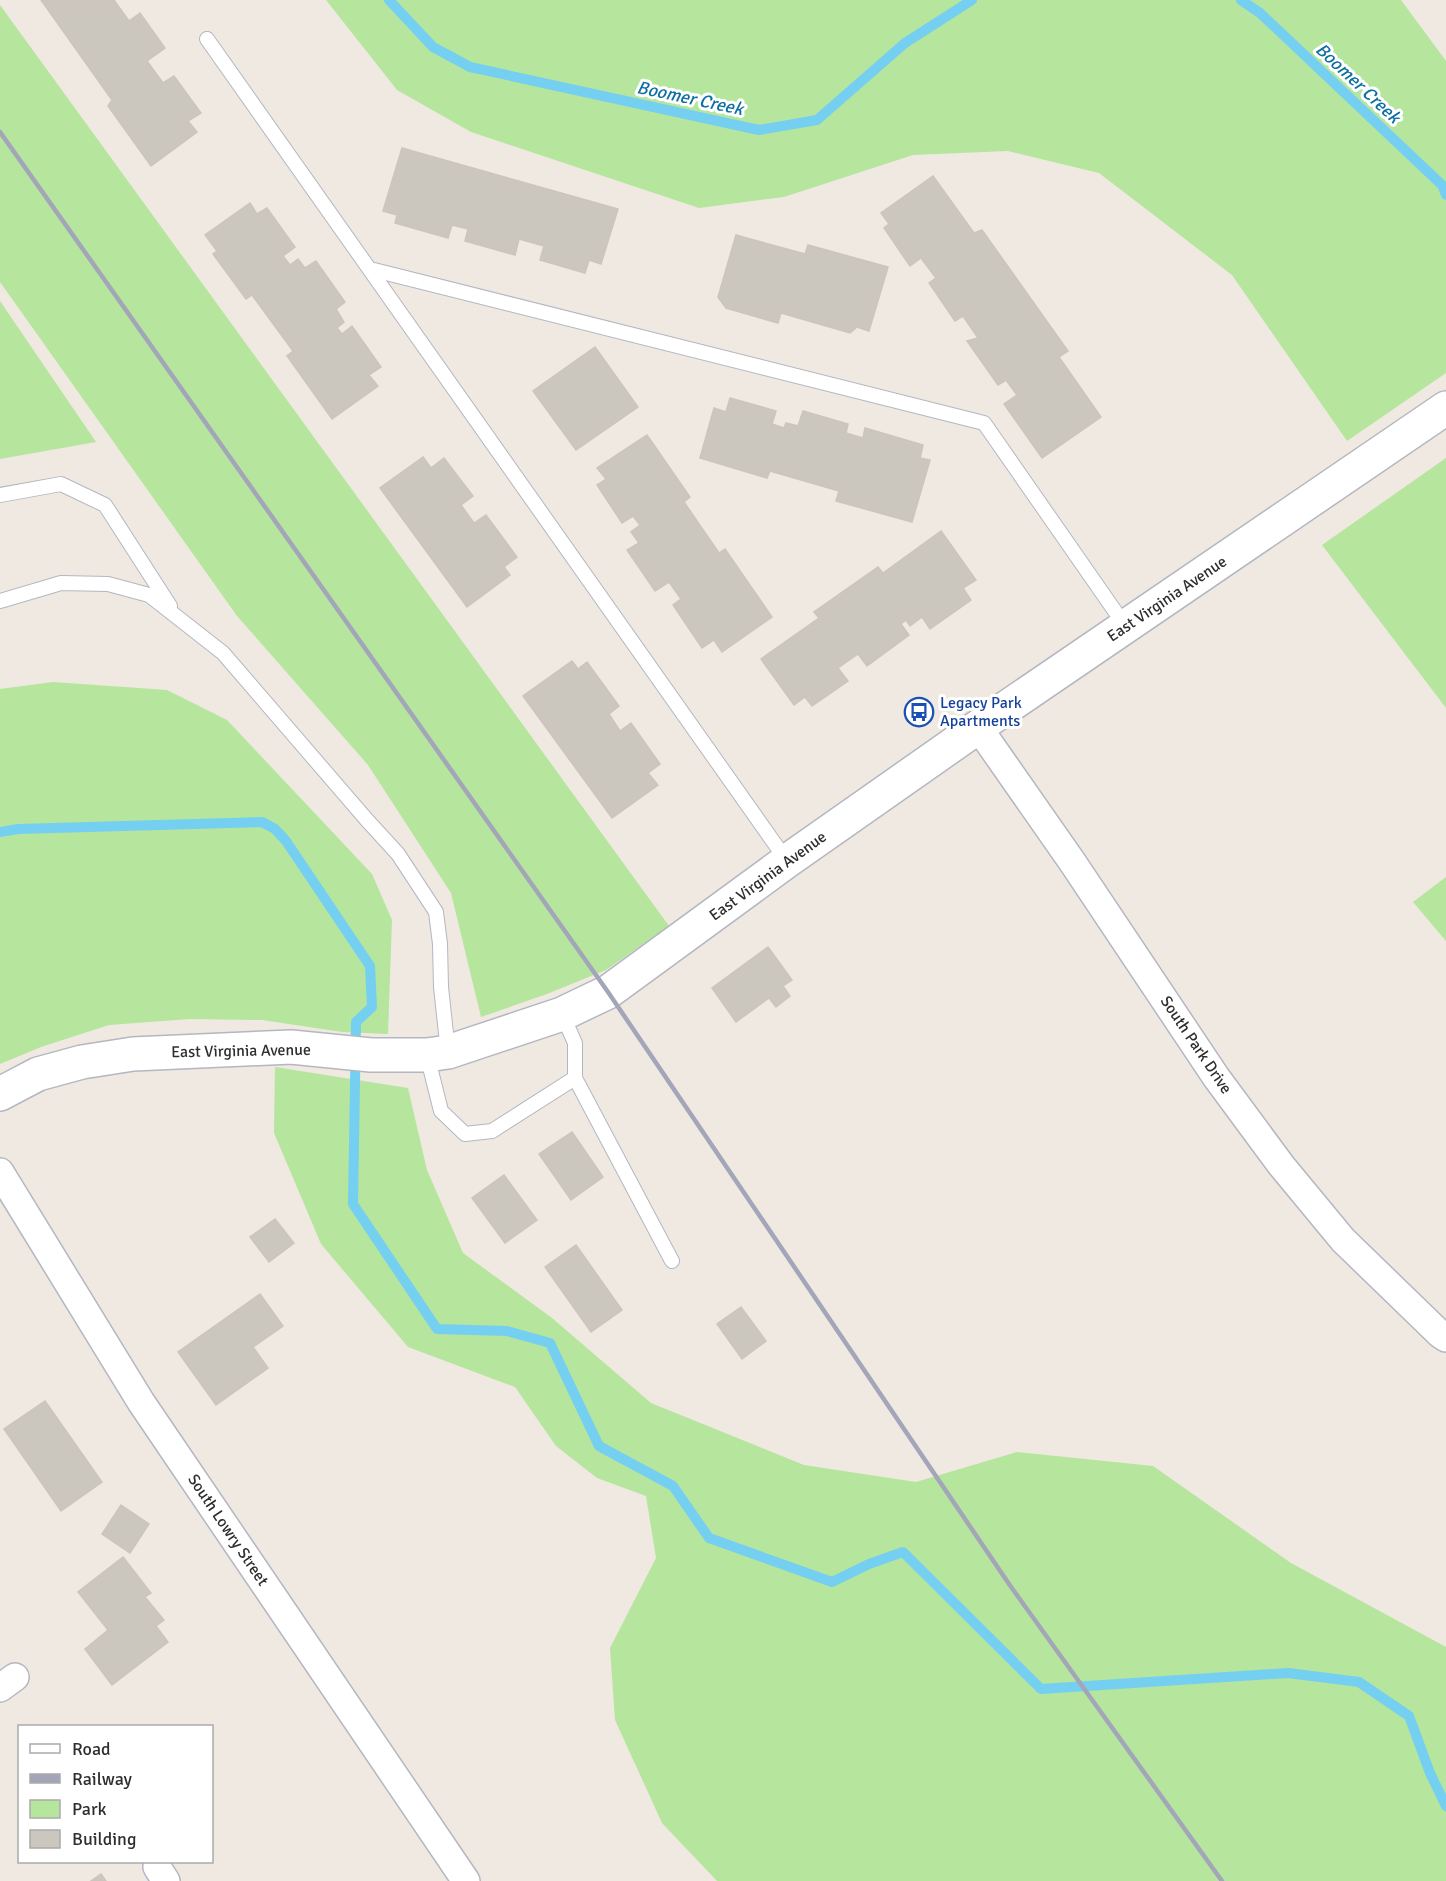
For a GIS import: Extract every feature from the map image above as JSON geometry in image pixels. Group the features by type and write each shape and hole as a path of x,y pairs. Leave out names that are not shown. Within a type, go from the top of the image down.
{"street":[{"name":"East Virginia Avenue","path":"0,1094 38,1074 82,1062 132,1054 291,1047 370,1054 438,1054 562,1014 608,992 787,861 978,727 1446,408"},
{"name":"South Park Drive","path":"978,727 1073,863 1216,1077 1281,1165 1343,1240 1446,1338"},
{"name":"South Lowry Street","path":"0,1172 141,1402 466,1881"}],"lane":[{"path":"207,39 787,861"},
{"path":"370,269 984,423 1126,627"},
{"path":"0,495 61,484 105,505 176,616"},
{"path":"0,601 62,583 108,584 149,595 223,654 398,854 436,912 440,944 438,1054 441,1111 465,1134 492,1131 575,1078"},
{"path":"562,1014 575,1043 575,1078 672,1261"}],"green space":[{"path":"326,0 1401,0 1446,61 1446,373 1347,441 1232,275 1099,173 1008,151 913,155 784,197 699,208 471,132 397,90"},
{"path":"0,5 669,926 606,970 481,1017 451,893 368,765 237,616 0,282"},
{"path":"0,301 96,442 0,459"},
{"path":"1446,458 1446,708 1322,545"},
{"path":"53,682 167,690 227,720 372,874 392,920 388,1034 342,1032 262,1020 190,1019 109,1025 41,1047 0,1064 0,689"},
{"path":"1446,877 1446,941 1413,902"},
{"path":"275,1067 408,1088 427,1170 463,1253 552,1318 651,1403 804,1465 916,1482 1017,1452 1153,1466 1291,1563 1446,1647 1446,1881 717,1881 662,1823 615,1720 610,1648 656,1558 646,1496 597,1478 556,1446 515,1387 408,1347 321,1244 274,1133"}],"building":[{"path":"41,0 114,0 129,21 140,13 165,48 147,61 163,83 174,76 201,113 188,121 197,132 151,166 108,106 112,100"},
{"path":"402,148 618,209 601,264 589,260 585,273 540,260 544,246 519,239 515,255 465,241 468,229 452,225 448,238 395,223 397,215 383,211"},
{"path":"933,176 974,233 982,230 1068,351 1059,357 1101,417 1042,458 1004,404 1017,395 1006,380 998,385 967,341 978,338 963,316 955,321 929,283 936,278 921,258 910,266 884,228 889,224 881,213"},
{"path":"250,203 257,214 267,208 295,247 283,256 290,265 298,259 305,268 316,261 345,302 336,309 344,322 337,328 342,334 352,326 381,367 369,375 378,386 332,419 287,356 293,351 252,295 246,299 213,254 217,251 205,235"},
{"path":"736,235 805,254 808,245 888,267 869,331 857,327 850,333 781,313 778,323 726,308 718,297"},
{"path":"595,347 638,407 576,450 533,391"},
{"path":"730,398 776,411 772,424 784,428 786,423 798,426 803,411 848,424 846,433 863,438 865,428 923,445 920,458 930,460 912,522 836,501 839,491 770,471 767,478 700,458 714,408 726,412"},
{"path":"647,435 690,497 684,502 719,553 725,549 772,617 722,652 714,640 702,648 673,605 681,599 669,582 655,591 627,550 639,543 631,532 640,525 633,516 622,523 597,485 606,479 597,468"},
{"path":"423,457 431,468 444,458 473,496 461,505 474,523 486,515 517,557 504,567 510,575 467,607 380,488"},
{"path":"941,531 976,580 963,588 971,600 930,629 922,617 910,626 906,620 901,624 909,635 867,666 858,654 838,668 848,681 812,706 805,697 794,705 761,659 819,618 814,612 878,567 883,573"},
{"path":"572,661 578,669 587,662 619,706 609,714 620,731 631,723 660,764 648,773 658,785 612,818 523,696"},
{"path":"768,947 792,980 783,986 790,996 776,1007 769,998 736,1022 712,988"},
{"path":"572,1132 603,1177 571,1200 539,1154"},
{"path":"504,1175 537,1220 505,1243 472,1198"},
{"path":"275,1219 294,1243 269,1262 250,1237"},
{"path":"576,1245 622,1310 591,1332 545,1267"},
{"path":"260,1294 283,1326 253,1347 268,1368 216,1405 178,1352"},
{"path":"741,1307 766,1341 742,1359 717,1324"},
{"path":"45,1401 102,1482 61,1511 4,1429"},
{"path":"121,1505 149,1524 130,1553 102,1534"},
{"path":"123,1557 151,1593 145,1597 164,1620 156,1626 168,1642 112,1685 85,1649 108,1630 78,1592"},
{"path":"101,1874 106,1881 91,1881"}],"waterway":[{"name":"Boomer Creek","path":"389,0 433,47 470,67 759,130 817,120 905,43 972,0"},
{"name":"Boomer Creek","path":"1241,0 1260,13 1442,185 1446,195"},
{"path":"0,832 18,829 262,822 275,829 286,841 370,966 372,1007 356,1022 353,1204 437,1329 507,1331 550,1343 599,1446 673,1486 709,1538 832,1582 869,1564 903,1552 1041,1689 1288,1673 1359,1682 1409,1716 1430,1773 1446,1806"}],"railway":[{"path":"0,132 608,992 1009,1584 1222,1881"}],"place":[{"name":"Legacy Park Apartments","path":"919,712"}]}
